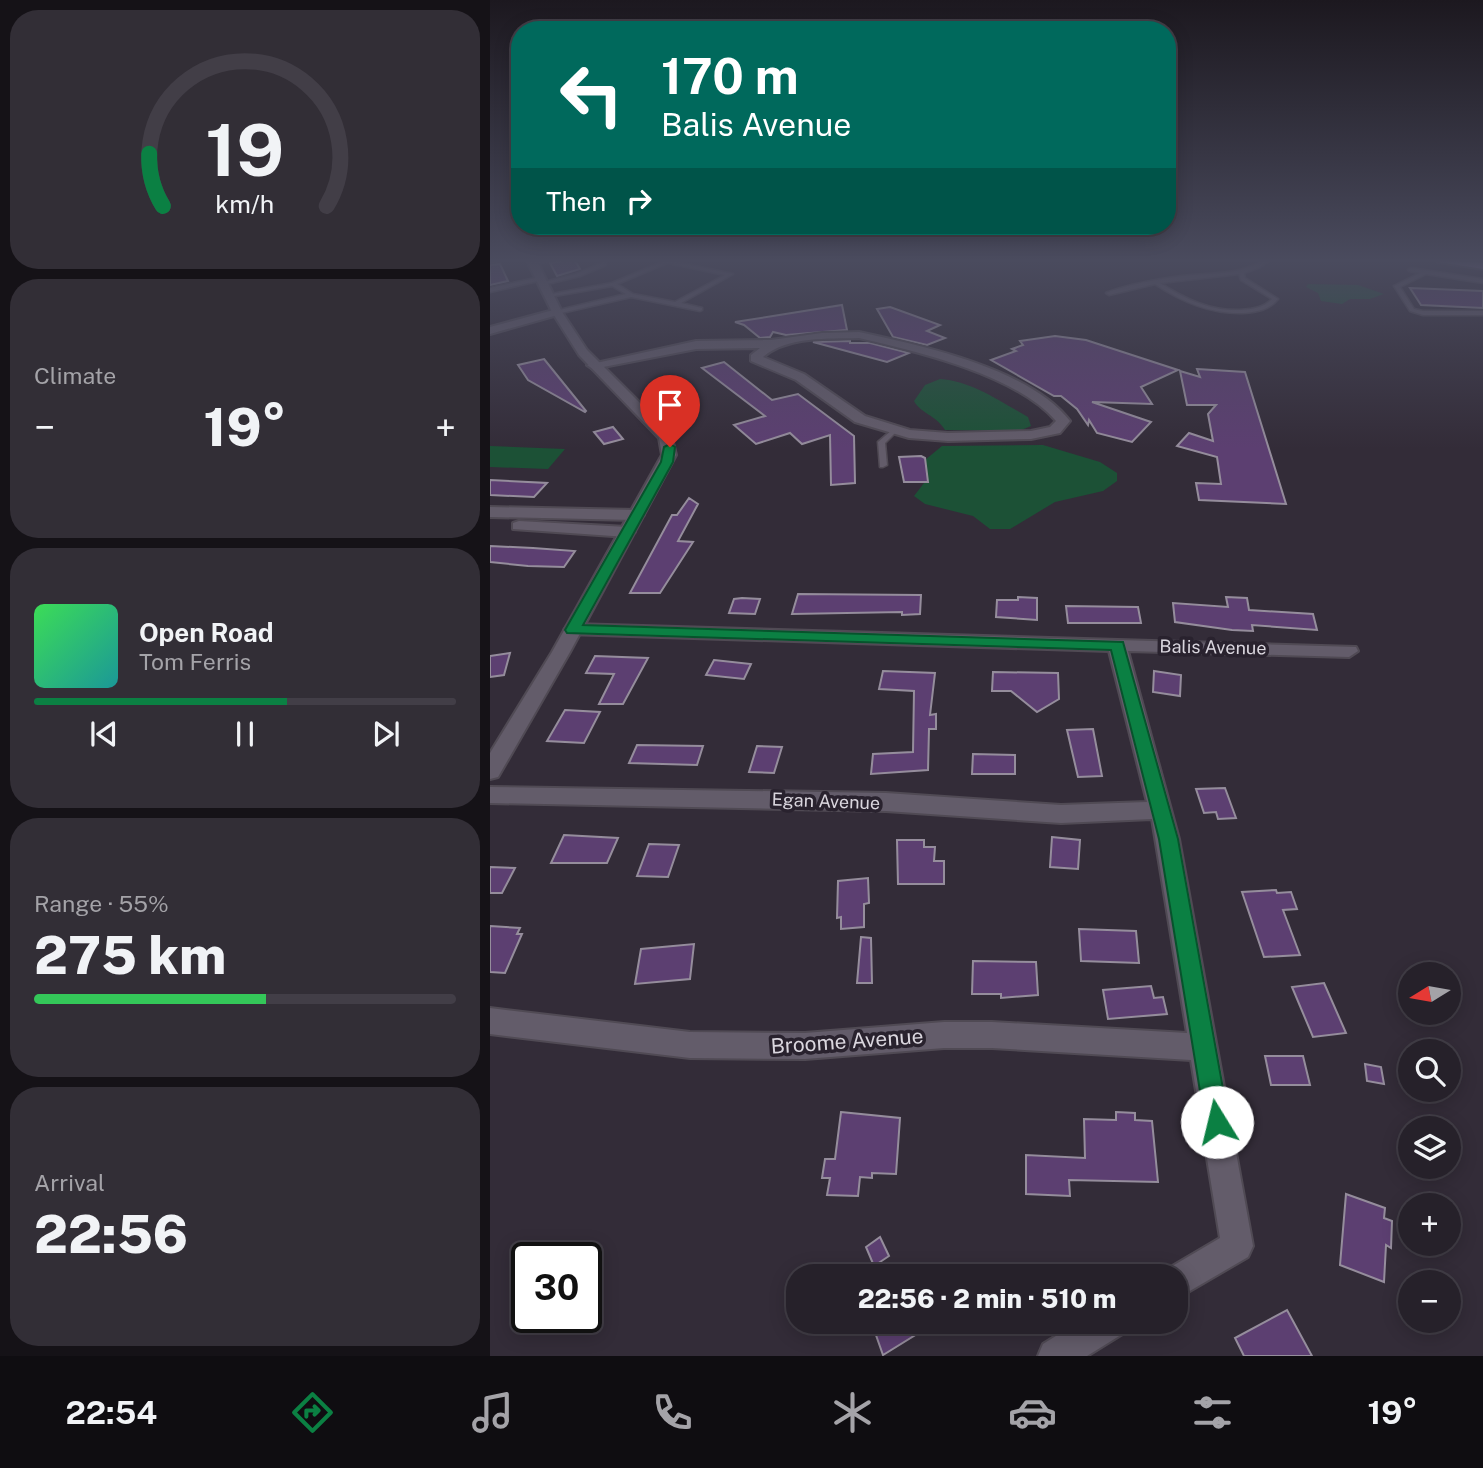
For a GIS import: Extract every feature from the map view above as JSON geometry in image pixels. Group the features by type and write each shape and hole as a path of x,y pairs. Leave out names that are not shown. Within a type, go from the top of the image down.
{"street":[{"path":"490,331 521,322"},
{"path":"490,771 667,462 669,443 660,430 597,369 564,322"},
{"path":"835,335 888,340 981,372 1053,407 1063,421 1055,430 1031,435 948,437 894,430 860,419 800,377 754,358 726,351 687,352 597,369 696,345 771,345 835,335"},
{"path":"754,358 771,345"},
{"path":"490,512 631,524"},
{"path":"490,525 631,524"},
{"name":"Balis Avenue","path":"573,630 1349,651"},
{"path":"1118,646 1161,810 1205,1047 1237,1246 1188,1276"},
{"name":"Egan Avenue","path":"490,794 886,802 1060,814 1161,810"},
{"name":"Broome Avenue","path":"490,1021 690,1045 805,1046 944,1035 992,1035 1205,1047"},
{"path":"1055,1356 1091,1334"}],"lane":[{"path":"883,464 881,442 894,430"}],"green space":[{"path":"940,379 986,393 1028,417 1031,426 1019,431 945,430 914,401 925,385"},
{"path":"1043,445 1100,462 1117,473 1117,481 1103,491 1055,502 1010,529 990,529 973,516 925,504 914,496 924,483 925,460 942,446"},
{"path":"490,446 565,449 548,469 490,467"}],"building":[{"path":"736,322 845,322 847,330 786,335 773,332 770,337 760,338 744,325"},
{"path":"885,322 932,322 940,325 927,331 945,338 927,345 893,337"},
{"path":"1055,336 1086,340 1178,370 1141,387 1152,404 1092,402 1151,422 1132,442 1097,433 1089,420 1088,425 1077,409 1061,396 1054,396 991,360 1016,351 1012,349 1023,345 1020,341"},
{"path":"850,341 909,353 887,362 813,342"},
{"path":"544,359 585,412 528,380 518,365"},
{"path":"724,362 772,400 798,394 854,436 855,483 831,485 830,435 802,444 790,433 756,444 734,425 765,416 702,368"},
{"path":"1197,369 1245,372 1286,504 1199,500 1196,483 1221,484 1217,457 1177,446 1189,433 1213,441 1208,414 1216,405 1187,405 1180,371 1200,377"},
{"path":"664,387 685,407 666,412 647,391"},
{"path":"613,427 623,439 604,444 594,432"},
{"path":"899,457 925,458 928,482 904,482"},
{"path":"490,480 547,483 534,497 490,495"},
{"path":"689,498 698,504 678,541 693,542 660,593 630,593 672,515 677,515"},
{"path":"490,546 575,551 564,567 528,566 490,562"},
{"path":"798,594 921,595 920,614 792,614"},
{"path":"1018,597 1037,598 1037,620 996,617 997,600 1018,600"},
{"path":"1226,597 1247,598 1249,610 1313,614 1317,630 1252,625 1253,631 1232,630 1175,622 1173,603 1228,607"},
{"path":"734,599 760,599 755,614 729,613"},
{"path":"1066,606 1138,607 1141,623 1068,623"},
{"path":"510,653 504,675 490,677 490,656"},
{"path":"595,656 648,658 623,704 599,704 614,674 586,673"},
{"path":"714,660 751,664 744,679 706,675"},
{"path":"883,671 935,673 930,715 936,714 936,729 929,729 928,770 871,774 873,754 913,752 914,691 879,689"},
{"path":"1154,671 1181,675 1180,696 1153,692"},
{"path":"993,672 1058,673 1059,699 1037,712 1011,691 992,691"},
{"path":"565,710 600,712 584,743 547,741"},
{"path":"1093,729 1102,776 1078,777 1067,730"},
{"path":"637,745 703,746 697,765 629,763"},
{"path":"757,746 782,747 774,773 749,772"},
{"path":"973,754 1015,755 1015,774 972,774"},
{"path":"1225,788 1236,818 1218,819 1216,812 1204,813 1196,789"},
{"path":"564,835 618,838 607,863 551,863"},
{"path":"1052,837 1080,840 1078,869 1050,867"},
{"path":"897,840 924,840 924,847 935,847 934,861 944,861 944,884 898,884"},
{"path":"649,844 679,845 668,877 637,876"},
{"path":"490,867 515,868 502,893 490,893"},
{"path":"868,878 869,903 864,904 864,927 841,929 841,917 837,918 838,881"},
{"path":"1276,890 1277,893 1291,892 1297,909 1283,910 1300,955 1264,957 1242,892"},
{"path":"490,926 520,928 517,934 522,934 505,973 490,972"},
{"path":"1079,929 1136,931 1139,963 1081,961"},
{"path":"861,937 871,938 872,983 857,983"},
{"path":"694,944 690,979 635,984 641,949"},
{"path":"973,961 1036,962 1038,995 1001,998 1001,994 972,994"},
{"path":"1324,983 1346,1033 1313,1037 1292,987"},
{"path":"1151,986 1154,998 1163,997 1167,1014 1108,1019 1103,990"},
{"path":"1265,1056 1303,1056 1310,1085 1271,1085"},
{"path":"1365,1064 1381,1067 1384,1084 1367,1081"},
{"path":"841,1112 900,1118 896,1174 872,1173 872,1178 860,1177 858,1196 827,1195 830,1178 822,1178 825,1159 835,1159"},
{"path":"1116,1112 1135,1113 1135,1120 1152,1121 1158,1182 1069,1180 1070,1196 1026,1194 1026,1155 1085,1158 1084,1119 1116,1120"},
{"path":"1346,1194 1385,1208 1384,1218 1392,1221 1391,1248 1386,1245 1384,1282 1340,1265"},
{"path":"880,1237 889,1256 873,1264 866,1247"},
{"path":"1287,1310 1312,1356 1244,1356 1235,1338"},
{"path":"876,1334 917,1334 883,1355"}],"route":[{"path":"670,447 667,462 573,630 802,634 1118,646 1168,839 1217,1122"}]}
